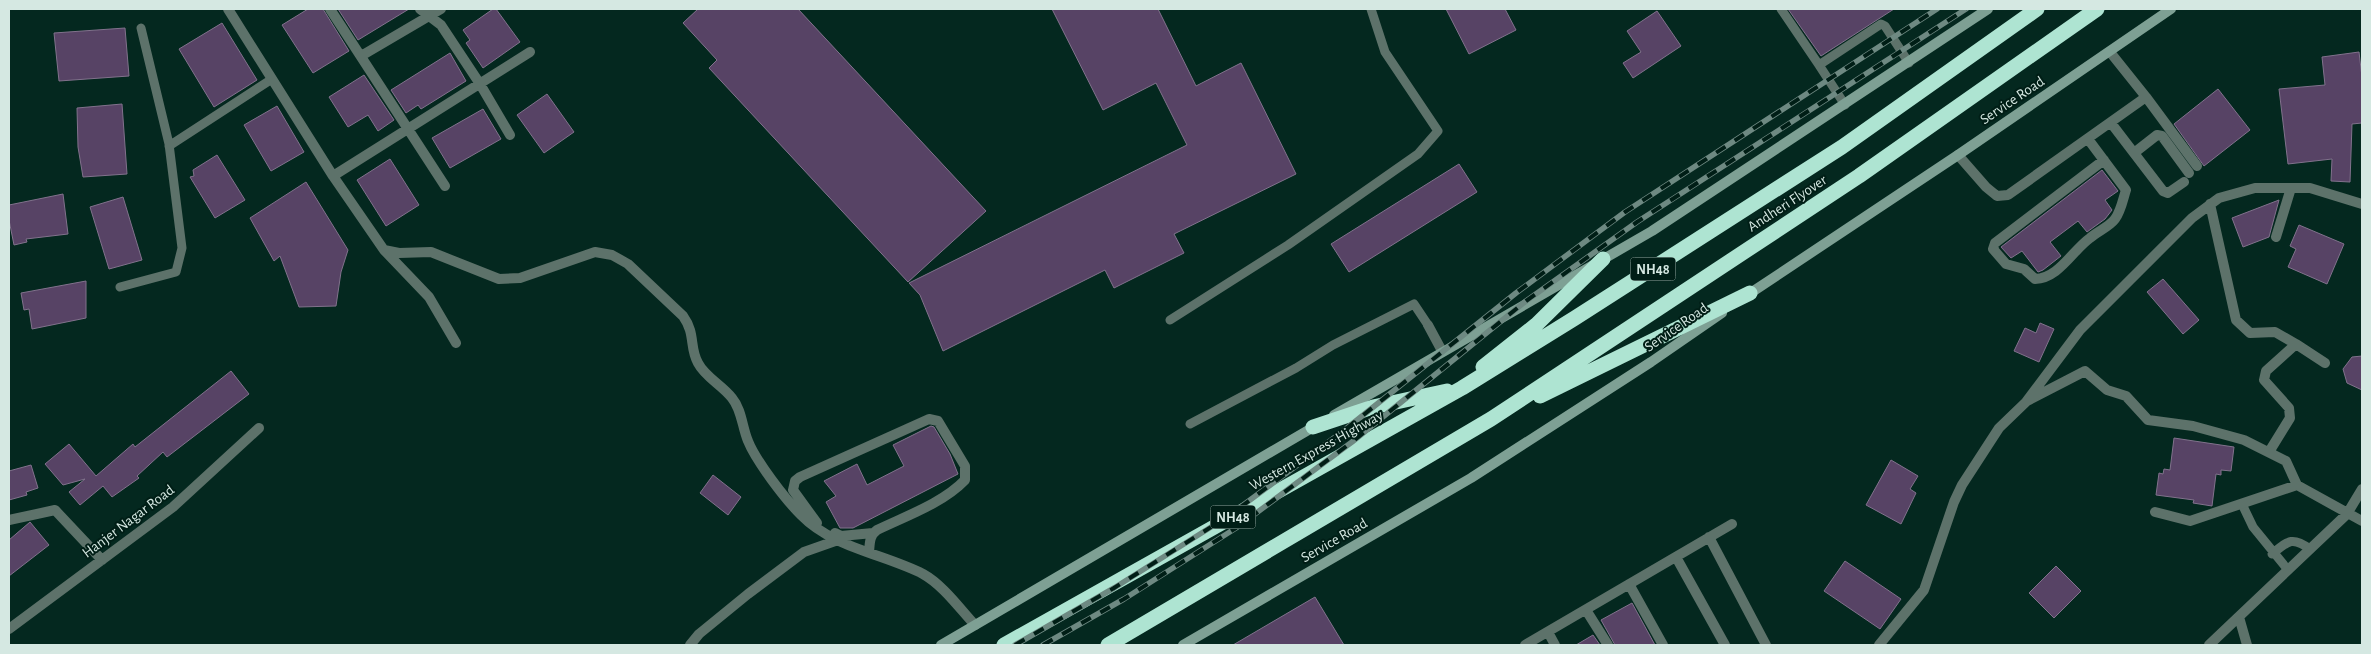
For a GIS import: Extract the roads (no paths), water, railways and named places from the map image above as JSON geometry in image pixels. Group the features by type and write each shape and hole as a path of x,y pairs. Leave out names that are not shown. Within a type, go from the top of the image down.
{"highway":[{"name":"Andheri Flyover","path":"1462,388 1842,147 2036,9"},
{"name":"Andheri Flyover","path":"1491,419 1859,176 2097,9"},
{"path":"1313,427 1373,407 1462,388 1494,356 1536,325 1603,260"},
{"path":"1491,419 1750,293"},
{"name":"Western Express Highway","path":"1004,645 1462,388"},
{"name":"NH48","path":"1108,645 1491,419"}],"street":[{"path":"228,9 333,176 384,250 429,297 456,343"},
{"path":"330,9 445,186"},
{"path":"420,9 441,25 480,84 510,135"},
{"path":"361,56 441,9"},
{"path":"941,645 1442,351 1652,231 1909,63 1988,9"},
{"name":"Service Road","path":"1183,645 1471,478 1652,362 1750,293 1958,155 2171,9"},
{"path":"333,176 530,52"},
{"path":"2110,52 2197,166"},
{"path":"1958,155 1986,187 1998,196 2008,195 2146,97"},
{"path":"2111,123 2163,191 2168,193 2187,178 2162,136 2157,135 2134,153"},
{"path":"2088,140 2104,160 2126,190 2119,206 2119,213 2114,221 2089,238 2059,269 2044,279 2035,279 2024,269 2006,264 1994,250 1995,243 2104,160"},
{"path":"1879,645 1924,590 1962,485 1998,428 2026,402 2080,330 2192,218 2219,198 2255,188 2310,188 2362,204"},
{"path":"2276,237 2291,188"},
{"path":"2210,204 2236,320 2250,333 2275,332 2325,362"},
{"path":"384,250 399,253 431,252 500,279 520,278 595,252 612,255 628,264 684,316 693,334 694,357 699,366 732,398 738,407 754,454 800,514 816,528 838,540 925,575 975,625"},
{"path":"1428,325 1442,351"},
{"path":"2269,452 2290,418 2289,408 2264,380 2266,371 2296,344"},
{"path":"2026,402 2086,371 2107,390 2126,396 2148,420 2210,430 2244,440 2286,461 2297,485 2362,521"},
{"path":"929,419 938,421 965,466 965,480 945,496 873,533 840,536 818,524 793,490 795,481 929,419"},
{"name":"Hanjer Nagar Road","path":"9,629 173,507 259,428"},
{"path":"2155,512 2190,521 2297,485"},
{"path":"2209,645 2220,641 2239,617 2347,514 2362,489"},
{"path":"9,520 55,510 102,560"},
{"path":"1525,645 1732,524"},
{"path":"869,552 873,533"},
{"path":"1709,537 1766,645"},
{"path":"690,645 699,634 748,594 804,552 838,540"},
{"path":"1676,557 1725,645"},
{"path":"1629,584 1663,645"},
{"path":"1586,610 1608,645"},
{"path":"2239,617 2245,645"},
{"path":"1548,632 1555,645"}],"lane":[{"path":"1170,320 1288,245 1418,154 1438,131 1385,52 1371,9"},
{"path":"1781,9 1845,105"},
{"path":"1819,65 1881,24 1890,32 1909,63"},
{"path":"120,287 176,272 182,248 169,146 141,28"},
{"path":"169,146 272,79"},
{"path":"1190,424 1296,368 1333,345 1414,304 1428,325"},
{"path":"2242,504 2253,526 2272,554 2288,570"},
{"path":"2272,554 2292,540 2298,540 2310,549"}],"railway":[{"path":"1015,645 1114,588 1227,517 1342,432 1516,293 1625,212 1937,9"},
{"path":"1043,645 1124,599 1236,528 1352,442 1526,301 1637,222 1966,9"}]}
